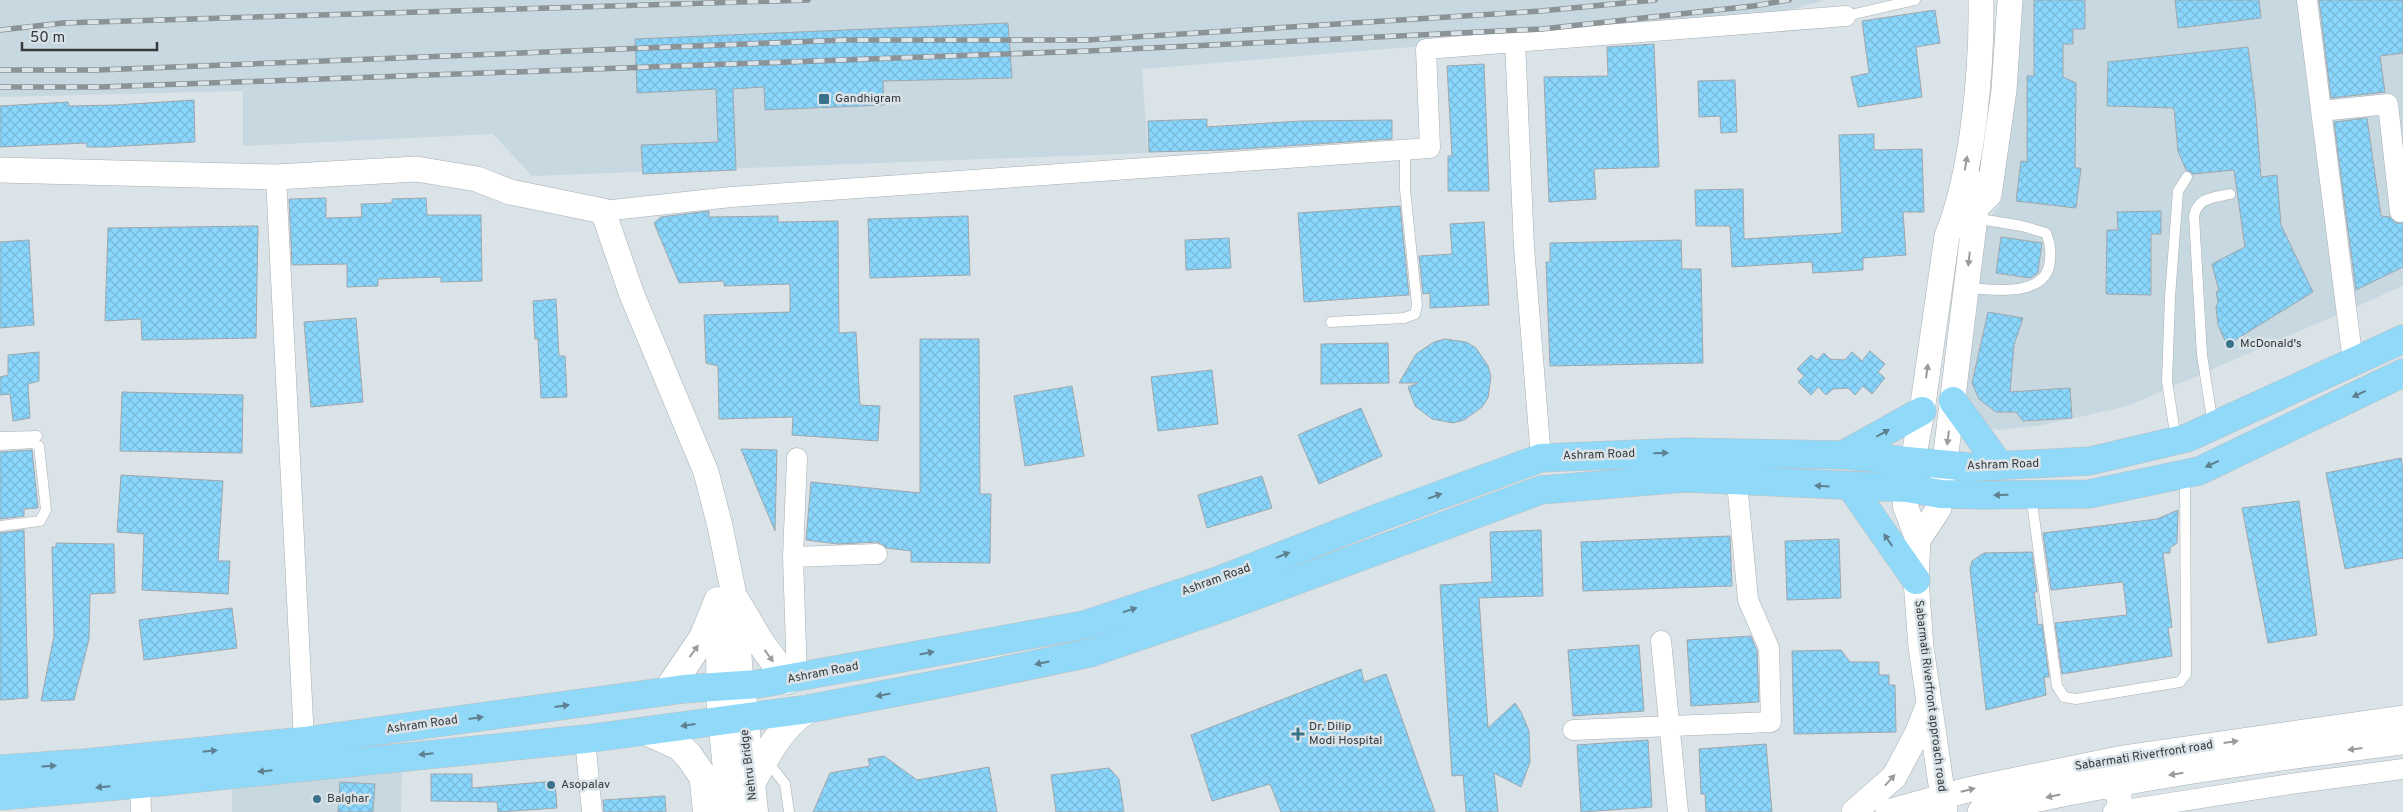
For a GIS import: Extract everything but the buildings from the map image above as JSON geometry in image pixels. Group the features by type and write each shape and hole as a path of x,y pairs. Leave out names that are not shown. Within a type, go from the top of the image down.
{"main road":[{"name":"Ashram Road","path":"0,769 85,763 304,741 667,691 793,679 1084,625 1220,580 1383,516 1541,458 1686,452 1843,455 1971,467 2090,461 2176,441 2403,339"},
{"path":"0,796 140,784 585,739 808,709 1090,654 1227,606 1541,490 1685,478 1737,482 1907,488 1941,494 2089,494 2199,471 2403,373"},
{"path":"1953,401 2000,466"},
{"path":"1843,455 1922,411"},
{"path":"1851,487 1916,580"},
{"path":"667,691 703,638 727,593 760,642 793,679"},
{"path":"730,685 733,719"},
{"path":"751,784 765,758 795,716 808,709"},
{"name":"Nehru Bridge","path":"733,719 751,784 754,812"},
{"name":"Nehru Bridge","path":"732,812 733,719"},
{"path":"646,731 679,746 699,770 726,812"}],"street":[{"path":"1918,540 1905,505 1911,461 1922,411 1947,236 1957,211 1967,158 1976,95 1981,0"},
{"path":"1918,540 1939,508 1974,214 1992,97 1997,0"},
{"path":"1974,214 1989,195 2004,90 2010,0"},
{"path":"2307,0 2353,362"},
{"path":"0,170 276,177 416,169 477,179 510,192 603,211 777,194 1430,148 1426,49 1846,16"},
{"path":"1516,41 1524,247 1541,458"},
{"path":"2322,111 2388,104 2400,212"},
{"path":"276,177 304,741"},
{"path":"603,211 632,295 706,472 720,526 727,593 730,685"},
{"path":"793,679 793,557 797,458"},
{"path":"1573,730 1771,722 1769,648 1748,600 1737,482"},
{"name":"Sabarmati Riverfront approach road","path":"1918,540 1916,580 1921,647 1944,805"},
{"path":"793,557 877,554"},
{"path":"1661,641 1671,726 1678,812"},
{"path":"1854,812 1894,778 1917,734 1929,703"},
{"name":"Sabarmati Riverfront road","path":"1888,812 1944,805 2004,782 2123,758 2403,718"},
{"path":"585,739 592,812"},
{"name":"Sabarmati Riverfront road","path":"1980,812 2118,783 2232,765 2403,742"},
{"path":"2118,783 2116,811 2403,769"},
{"path":"699,770 703,812"},
{"path":"140,784 141,812"}],"lane":[{"path":"1846,16 1915,0"},
{"path":"1331,322 1404,318 1415,314 1417,305 1406,189 1405,150"},
{"path":"2176,441 2167,381 2170,297 2178,191 2187,177"},
{"path":"2213,426 2202,355 2194,216 2199,203 2204,199 2230,194"},
{"path":"1966,288 1989,290 2024,288 2044,279 2050,268 2050,249 2046,233 1974,214"},
{"path":"0,437 37,436"},
{"path":"0,445 33,442 39,446 46,510 40,520 0,526"},
{"path":"2031,494 2057,686 2064,697 2076,700 2180,682 2186,674 2185,474"},
{"path":"765,758 785,784 789,812"}],"shaded area":[{"path":"0,0 1826,0 1762,17 1708,23 1142,69 1148,153 532,176 493,134 243,146 243,91 0,97"},
{"path":"2019,0 2403,0 2403,286 2128,406 2043,425 1998,430 1954,424 1971,241 1999,206"},
{"name":"Balghar","path":"402,770 401,812 232,812 232,786"}],"railway":[{"path":"0,30 63,23 808,0"},
{"path":"0,70 98,70 846,40 1087,40 1541,11 1655,0"},
{"path":"0,87 100,87 1088,51 1542,29 1753,6 1789,0"}],"place":[{"name":"Gandhigram","path":"824,99"},
{"name":"McDonald's","path":"2230,344"},
{"name":"Dr. Dilip Modi Hospital","path":"1298,734"},
{"name":"Asopalav","path":"551,785"},
{"name":"Balghar","path":"317,799"}]}
